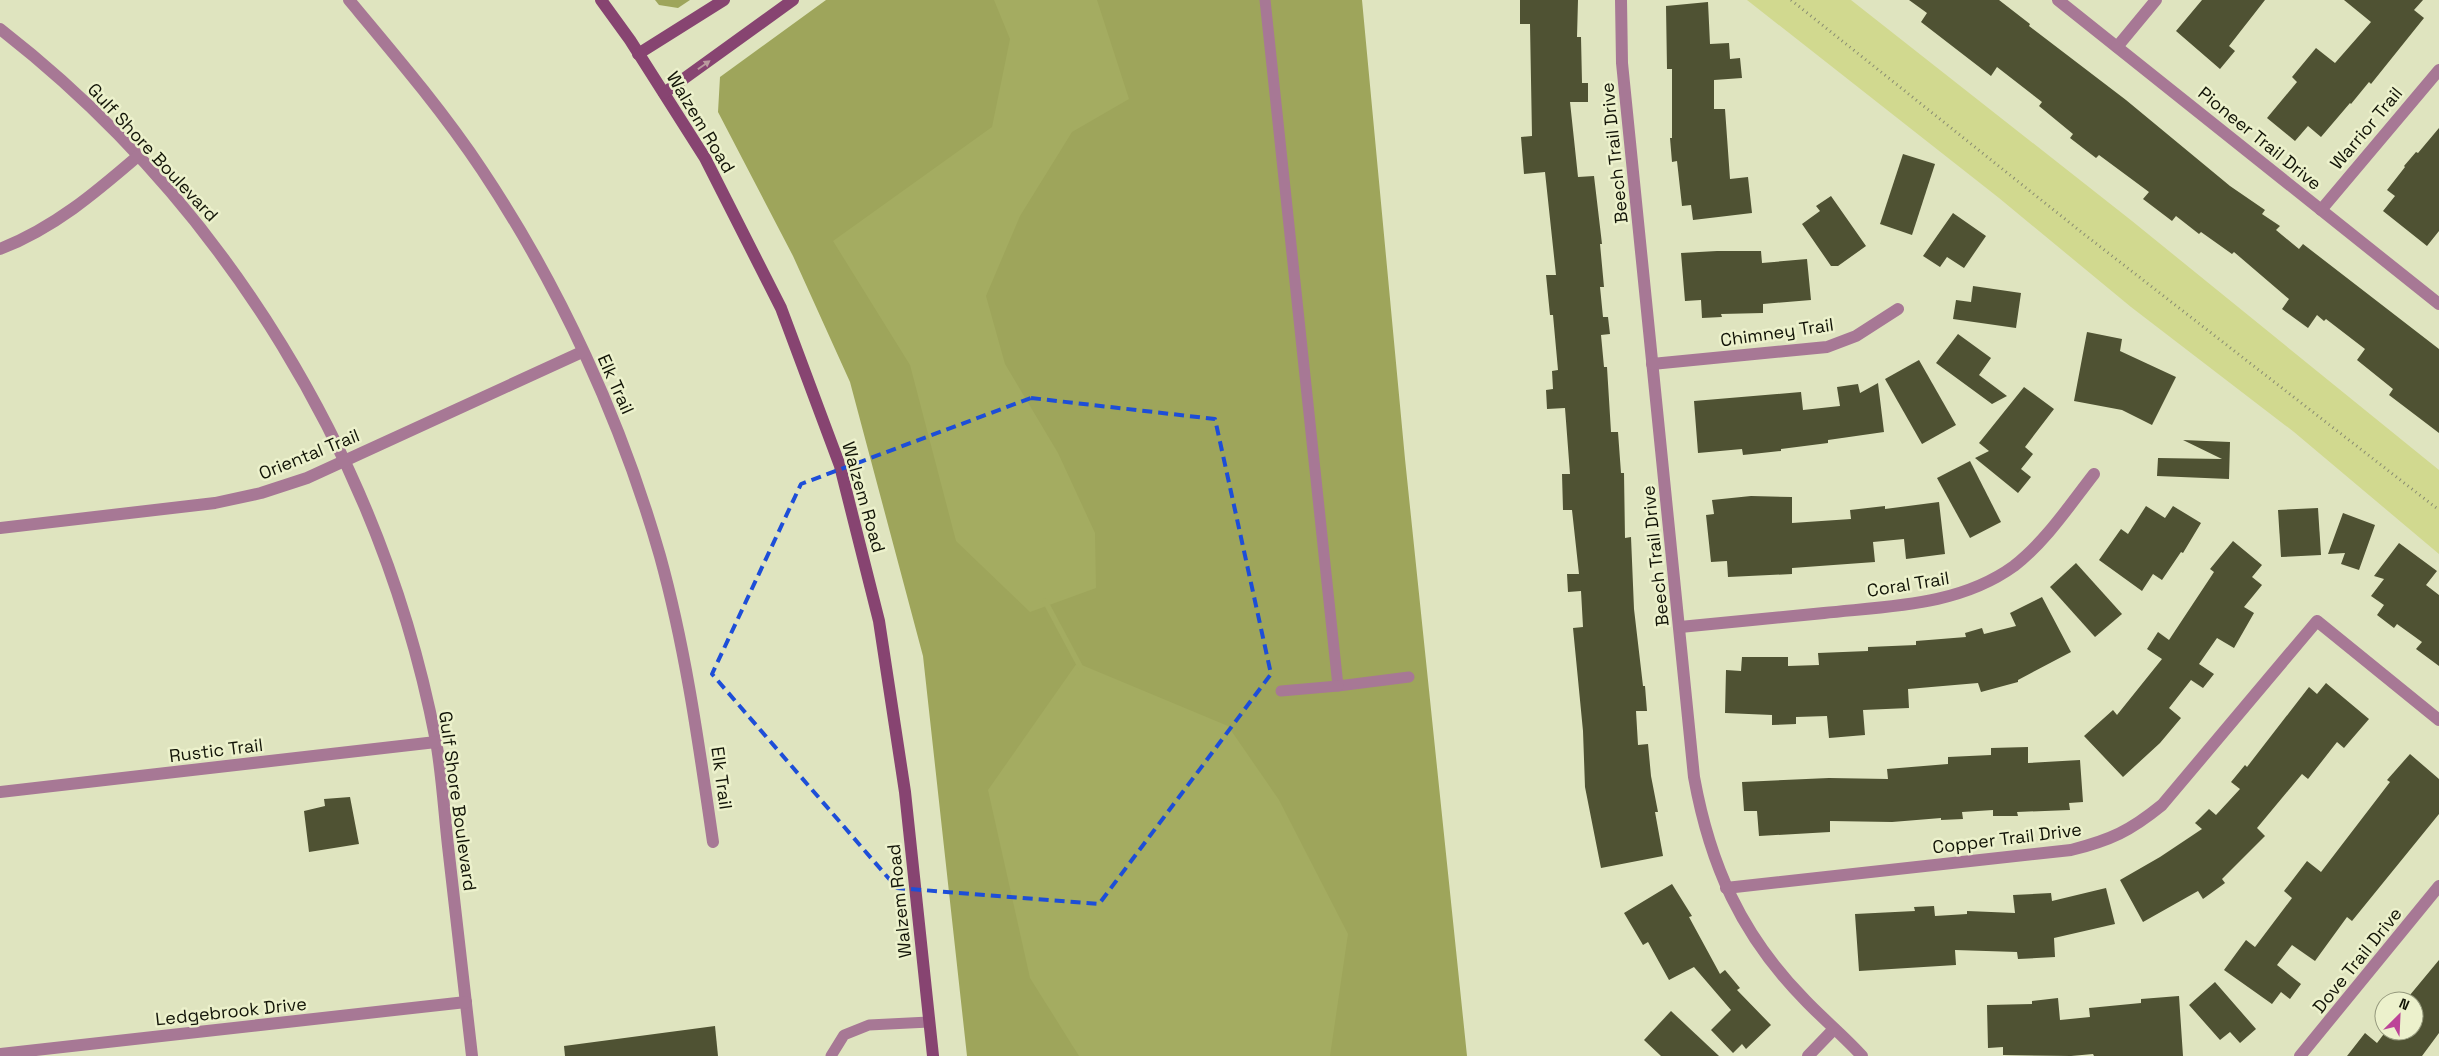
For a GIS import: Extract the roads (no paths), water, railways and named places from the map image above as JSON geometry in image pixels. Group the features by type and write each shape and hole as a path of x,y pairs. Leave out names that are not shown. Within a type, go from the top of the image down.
{"main road":[{"name":"Walzem Road","path":"601,0 705,158 781,308 840,466 879,621 905,792 933,1056"},
{"path":"638,54 724,0"},
{"path":"664,93 794,0"}],"street":[{"name":"Elk Trail","path":"348,0 428,96 481,169 553,288 612,416 640,490 660,557 693,702 713,842"},
{"name":"Beech Trail Drive","path":"1621,0 1622,63 1694,777 1701,816 1712,854 1726,888 1772,965 1862,1056"},
{"name":"Pioneer Trail Drive","path":"2058,0 2439,304"},
{"path":"2117,47 2156,0"},
{"name":"Gulf Shore Boulevard","path":"0,29 76,93 138,156 208,238 247,289 311,393 366,507 408,626 436,742 472,1056"},
{"name":"Warrior Trail","path":"2321,210 2439,70"},
{"path":"0,249 52,224 77,207 138,156"},
{"name":"Chimney Trail","path":"1652,364 1828,347 1856,336 1898,309"},
{"name":"Oriental Trail","path":"0,528 215,503 270,490 307,478 582,352"},
{"name":"Coral Trail","path":"1680,627 1912,604 1954,595 1994,578 2030,552 2045,537 2094,474"},
{"name":"Copper Trail Drive","path":"1726,888 2071,850 2104,842 2136,826 2162,806 2317,621 2439,720"},
{"name":"Rustic Trail","path":"0,792 436,742"},
{"name":"Dove Trail Drive","path":"2300,1056 2439,886"},
{"name":"Ledgebrook Drive","path":"0,1054 466,1002"},
{"path":"1808,1056 1834,1028"}],"lane":[{"path":"1265,0 1338,686"},
{"path":"1281,691 1409,677"},
{"path":"831,1056 844,1035 869,1025 929,1022"}],"waterway":[{"path":"1045,601 1082,670"}]}
